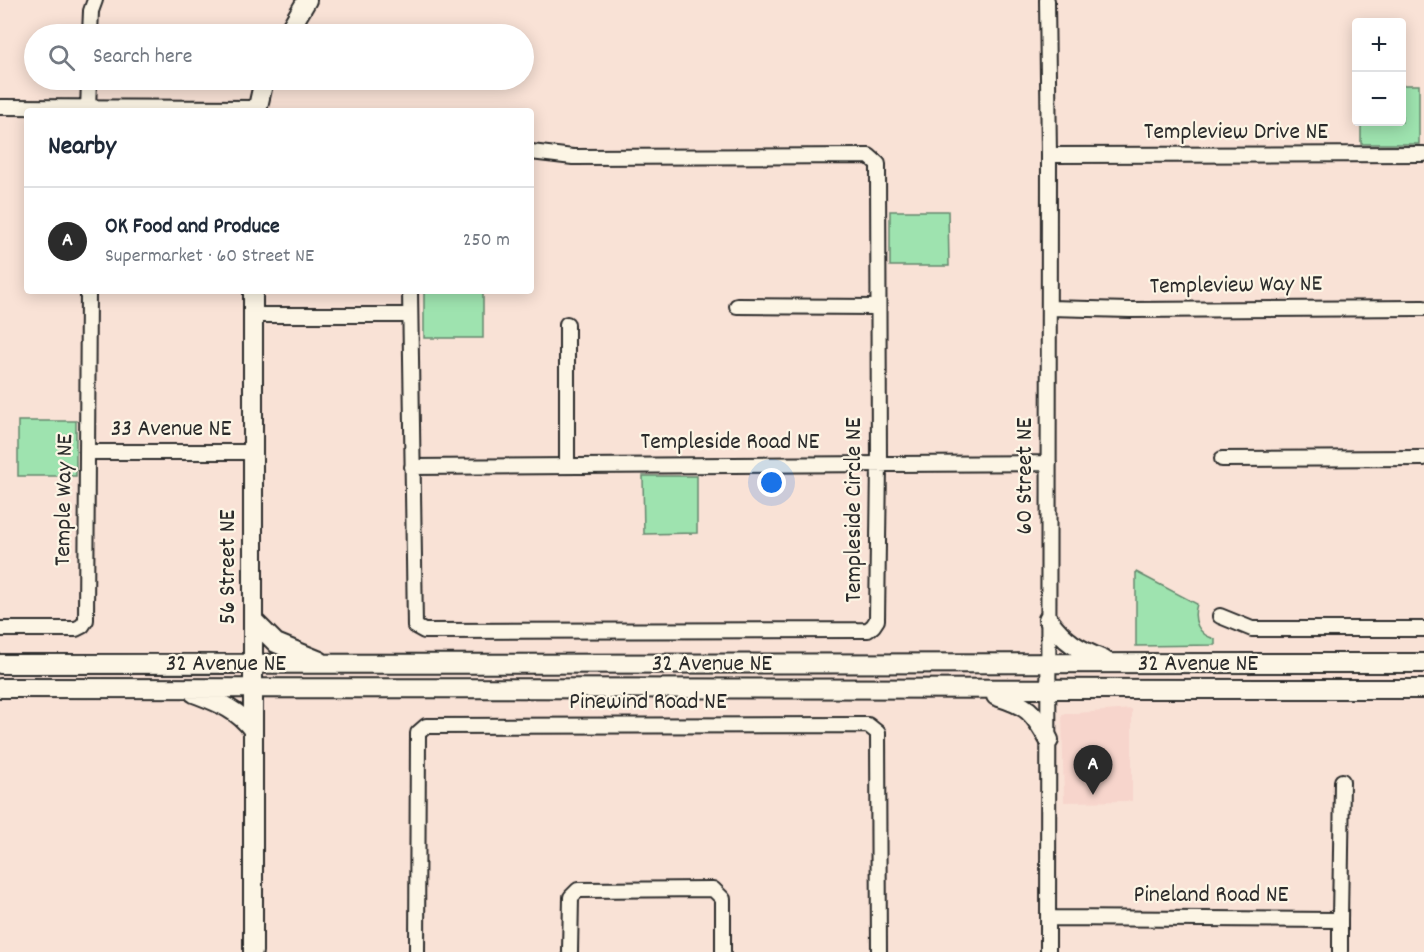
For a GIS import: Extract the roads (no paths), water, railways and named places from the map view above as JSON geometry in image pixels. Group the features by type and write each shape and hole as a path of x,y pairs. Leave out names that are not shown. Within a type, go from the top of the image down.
{"main road":[{"path":"293,24 307,0"},
{"path":"257,108 262,90"},
{"name":"56 Street NE","path":"253,294 253,952"},
{"path":"1048,619 1066,641 1078,650 1114,664"},
{"path":"253,620 276,643 327,664"},
{"name":"32 Avenue NE","path":"0,664 1424,663"},
{"name":"32 Avenue NE","path":"0,688 1424,689"},
{"path":"181,689 232,709 253,729"},
{"path":"977,690 1017,702 1028,709 1048,740"}],"street":[{"path":"90,24 91,11 95,0"},
{"name":"60 Street NE","path":"1047,0 1049,155 1048,952"},
{"path":"88,108 89,90"},
{"path":"0,107 44,108"},
{"name":"Templeside Circle NE","path":"411,294 415,626 424,631 867,630 873,626 877,620 879,464 878,164 869,156 573,157 534,152"},
{"name":"Templeview Drive NE","path":"1049,155 1424,154"},
{"name":"Temple Way NE","path":"0,629 76,629 86,620 88,294"},
{"path":"737,306 877,307"},
{"name":"Templeview Way NE","path":"1049,308 1141,310 1424,308"},
{"path":"253,315 410,315"},
{"path":"567,324 567,466"},
{"name":"33 Avenue NE","path":"88,452 253,452"},
{"path":"1222,459 1424,458"},
{"name":"Templeside Road NE","path":"412,468 1049,463"},
{"path":"1220,616 1252,629 1424,629"},
{"name":"Pinewind Road NE","path":"417,952 418,733 426,726 823,724 868,725 878,733 879,952"},
{"path":"1340,952 1342,781"},
{"path":"570,952 571,897 578,890 713,889 723,899 723,952"},
{"name":"Pineland Road NE","path":"1048,918 1340,920"}],"place":[{"name":"OK Food and Produce","path":"1093,795"}]}
